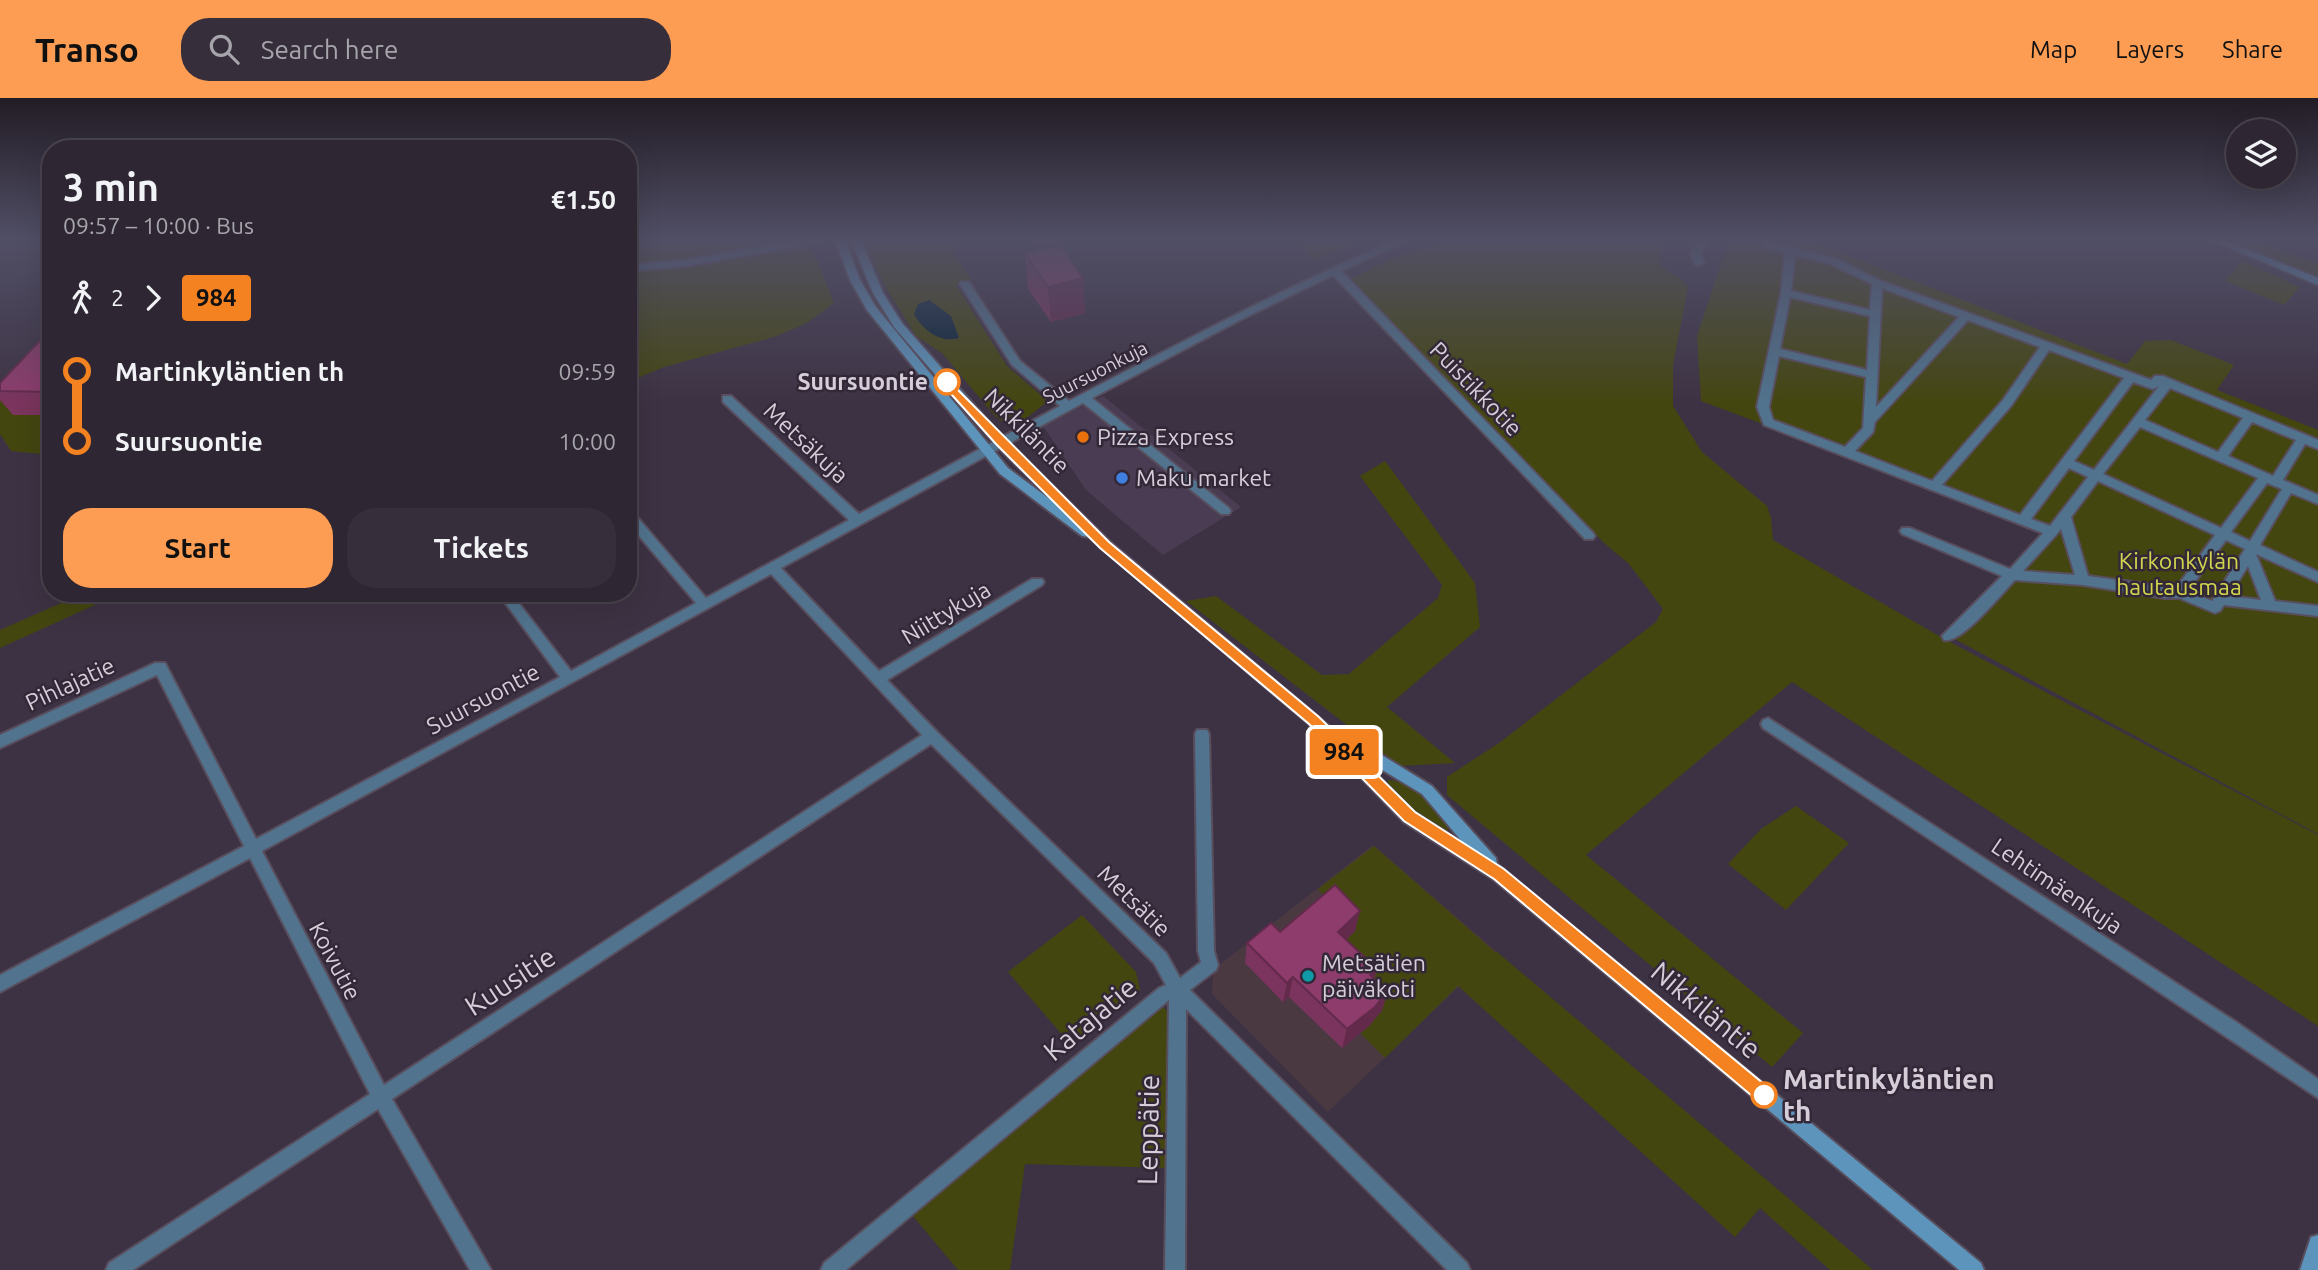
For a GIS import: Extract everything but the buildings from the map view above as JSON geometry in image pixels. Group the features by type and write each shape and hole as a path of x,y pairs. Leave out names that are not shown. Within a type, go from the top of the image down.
{"street":[{"name":"Nikkiläntie","path":"863,295 871,308 1004,471 1040,501 1105,545"},
{"name":"Nikkiläntie","path":"879,295 898,325 1000,442 1105,545 1314,720 1409,817 1499,874 1974,1270"},
{"path":"972,295 1016,363 1067,406"},
{"name":"Suursuonkuja","path":"985,450 1286,295"},
{"name":"Puistikkotie","path":"1358,295 1589,536"},
{"path":"1786,295 1763,407 1768,422 2052,532"},
{"path":"1793,295 1875,314"},
{"path":"1847,452 1869,429 1876,295"},
{"path":"1909,295 2152,385 2159,379"},
{"path":"1870,421 1966,316"},
{"path":"1934,486 2007,403 2046,346"},
{"path":"1773,351 1872,375"},
{"path":"2023,520 2069,463 2131,377"},
{"path":"2159,379 2318,445"},
{"path":"1949,636 1968,621 2052,532 2165,386 2159,379"},
{"path":"1084,398 1224,511"},
{"name":"Metsäkuja","path":"727,399 856,519"},
{"path":"2221,457 2250,416"},
{"path":"2137,421 2318,500"},
{"path":"2180,593 2303,438"},
{"name":"Suursuontie","path":"0,984 569,679 985,450"},
{"path":"2069,463 2226,534 2251,550 2318,577"},
{"path":"1906,531 2012,575 2083,580 2180,593 2215,608 2290,487"},
{"path":"2064,516 2083,580"},
{"path":"637,525 704,604"},
{"path":"2251,550 2270,606"},
{"name":"Metsätie","path":"772,567 932,736 1160,958 1178,990 1460,1270"},
{"name":"Niittykuja","path":"877,679 1037,582"},
{"path":"2222,600 2318,611"},
{"path":"511,602 569,679"},
{"name":"Pihlajatie","path":"0,742 160,667"},
{"name":"Koivutie","path":"160,667 250,848 380,1097 481,1270"},
{"name":"Nikkiläntie","path":"1314,720 1427,790 1499,874"},
{"name":"Lehtimäenkuja","path":"1768,724 1931,829 2318,1089"},
{"name":"Katajatie","path":"831,1270 1165,993 1178,990 1210,965 1206,951 1202,734"},
{"name":"Kuusitie","path":"116,1270 932,736"},
{"name":"Leppätie","path":"1175,1270 1178,990"},
{"path":"2310,1270 2318,1244"}],"shaded area":[{"path":"1103,396 1241,507 1163,555 1086,490 1043,426"},
{"path":"1373,845 1496,951 1328,1112 1212,994 1213,976 1218,966"}],"green space":[{"path":"637,295 831,295 834,303 807,323 774,337 664,367 637,378"},
{"path":"890,295 962,295 1007,366 1048,401 1024,420 1003,422 994,415 942,353 916,336"},
{"path":"1366,295 1687,295 1673,365 1673,406 1702,452 1767,506 1773,540 1946,640 2318,835 2318,1026 1792,682 1586,855 1803,1033 1772,1067 1447,795 1447,777 1499,743 1656,622 1663,609 1629,564 1604,543"},
{"name":"Kirkonkylän hautausmaa","path":"1711,295 1949,295 2127,364 2145,341 2171,340 2234,365 2217,390 2318,430 2318,834 1949,636 2046,530 1701,401 1697,336"},
{"path":"2259,295 2293,295 2284,305"},
{"path":"0,398 15,415 42,415 42,454 11,451 0,434"},
{"path":"1385,461 1475,583 1480,627 1387,707 1455,763 1400,766 1186,601 1216,596 1322,675 1349,674 1438,598 1442,585 1360,476"},
{"path":"64,602 101,602 0,648 0,630"},
{"path":"1388,780 1406,785 1423,797 1450,827 1446,832 1429,825 1407,808 1387,788"},
{"path":"1796,806 1849,843 1786,910 1728,864 1761,829"},
{"path":"1374,846 1494,951 1492,953 1496,951 1873,1270 1830,1270 1760,1208 1735,1237 1458,986 1385,1058 1359,1032 1382,1011 1334,951 1356,930 1318,889"},
{"path":"1082,915 1136,972 1140,990 1071,1045 1008,972"},
{"path":"1159,1003 1167,1011 1167,1168 1025,1164 1010,1270 958,1270 913,1216"}],"water":[{"path":"929,300 951,316 959,338 945,339 932,334 917,320 914,314 918,304"}],"bus line":[{"name":"984","path":"947,382 1000,442 1105,545 1314,720 1409,817 1499,874 1764,1095"}],"place":[{"name":"Suursuontie","path":"947,382"},
{"name":"Pizza Express","path":"1083,437"},
{"name":"Maku market","path":"1122,478"},
{"name":"Metsätien päiväkoti","path":"1308,976"},
{"name":"Martinkyläntien th","path":"1764,1095"}]}
